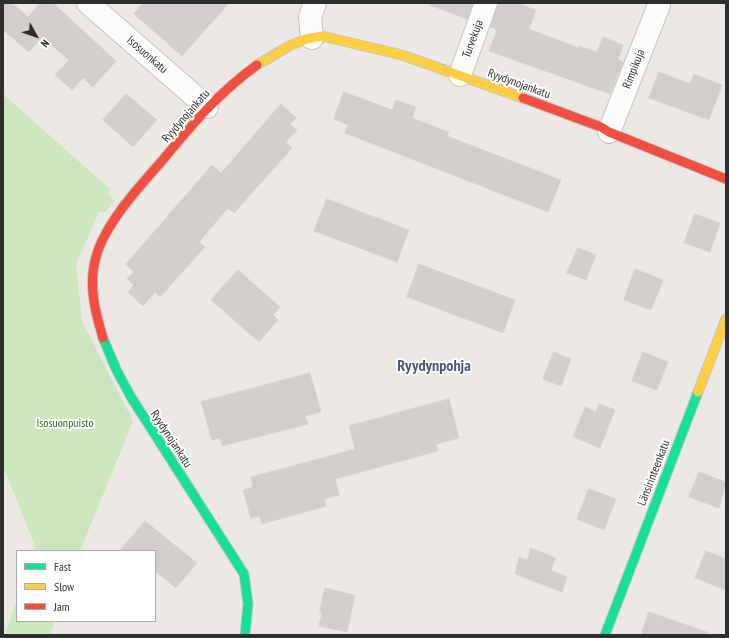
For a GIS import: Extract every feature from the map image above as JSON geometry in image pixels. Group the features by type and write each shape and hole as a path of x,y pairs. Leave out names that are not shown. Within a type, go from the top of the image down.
{"street":[{"name":"Isosuonkatu","path":"88,3 207,107"},
{"path":"312,38 310,17 315,3"},
{"name":"Turvekuja","path":"460,75 486,3"},
{"name":"Rimpikuja","path":"610,132 660,5"},
{"name":"Ryydynojankatu","path":"245,635 250,615 249,596 244,574 140,412 109,356 92,300 92,278 96,256 108,234 123,210 207,107 237,80 262,62 293,44 322,36 400,54 460,75 602,127 610,132 726,179"},
{"name":"Länsirinteenkatu","path":"605,635 726,319"}],"green space":[{"name":"Isosuonpuisto","path":"3,94 110,189 108,193 114,201 106,212 99,212 76,264 82,321 133,421 80,550 33,550 35,546 3,466"},
{"path":"16,603 16,622 55,622 50,635 5,635"}],"building":[{"path":"3,3 12,3 28,17 40,3 53,3 116,61 93,87 83,78 72,90 55,75 69,60 42,37 29,52 3,30"},
{"path":"143,3 229,3 182,56 134,14"},
{"path":"431,3 473,3 467,19 430,5"},
{"path":"498,3 516,3 536,10 529,29 579,48 579,46 597,52 603,37 623,45 618,60 623,62 610,94 489,51 497,30 490,27"},
{"path":"659,72 690,84 694,74 722,85 709,120 649,98"},
{"path":"344,92 392,110 396,100 416,107 412,118 449,132 447,136 561,180 548,212 345,133 348,125 334,119"},
{"path":"126,94 157,120 133,147 103,120"},
{"path":"281,104 296,118 290,124 297,130 286,142 292,148 234,213 228,208 199,242 205,247 160,297 155,292 143,306 128,292 134,285 127,279 134,272 126,264 212,165 221,173"},
{"path":"327,199 409,230 397,262 314,231"},
{"path":"695,214 720,223 710,252 684,243"},
{"path":"578,248 596,255 586,280 567,273"},
{"path":"419,264 515,300 503,333 407,297"},
{"path":"635,269 663,280 651,310 624,300"},
{"path":"238,270 280,307 273,315 278,320 259,342 211,300"},
{"path":"554,352 571,359 561,386 543,379"},
{"path":"643,352 668,362 657,390 632,381"},
{"path":"310,373 321,412 305,416 308,424 222,446 220,438 212,440 201,402"},
{"path":"449,399 459,438 436,444 438,451 335,479 339,495 324,499 326,506 262,524 259,516 251,518 243,490 253,487 251,477 355,449 349,426"},
{"path":"599,404 615,410 600,448 573,437 585,407 596,412"},
{"path":"699,472 726,482 719,508 689,497"},
{"path":"589,489 616,499 604,530 577,519"},
{"path":"145,521 197,563 176,588 156,572 156,550 121,550"},
{"path":"531,548 556,558 551,570 567,577 562,592 515,574 519,557 527,560"},
{"path":"706,551 726,559 726,590 695,578"},
{"path":"325,588 355,595 347,632 319,626"},
{"path":"649,612 707,632 707,635 641,635"}],"traffic: fast":[{"path":"103,338 116,369 131,397 244,574 248,604 245,635"},
{"path":"605,635 698,392"}],"traffic: slow":[{"path":"257,65 289,46 306,39 322,36 402,55 523,98"},
{"path":"698,392 726,319"}],"traffic: jam":[{"path":"103,338 95,308 93,288 94,267 100,245 114,219 194,123 218,98 243,75 257,65"},
{"path":"523,98 601,127 609,132 726,179"}],"district":[{"name":"Ryydynpohja","path":"434,366"}]}
